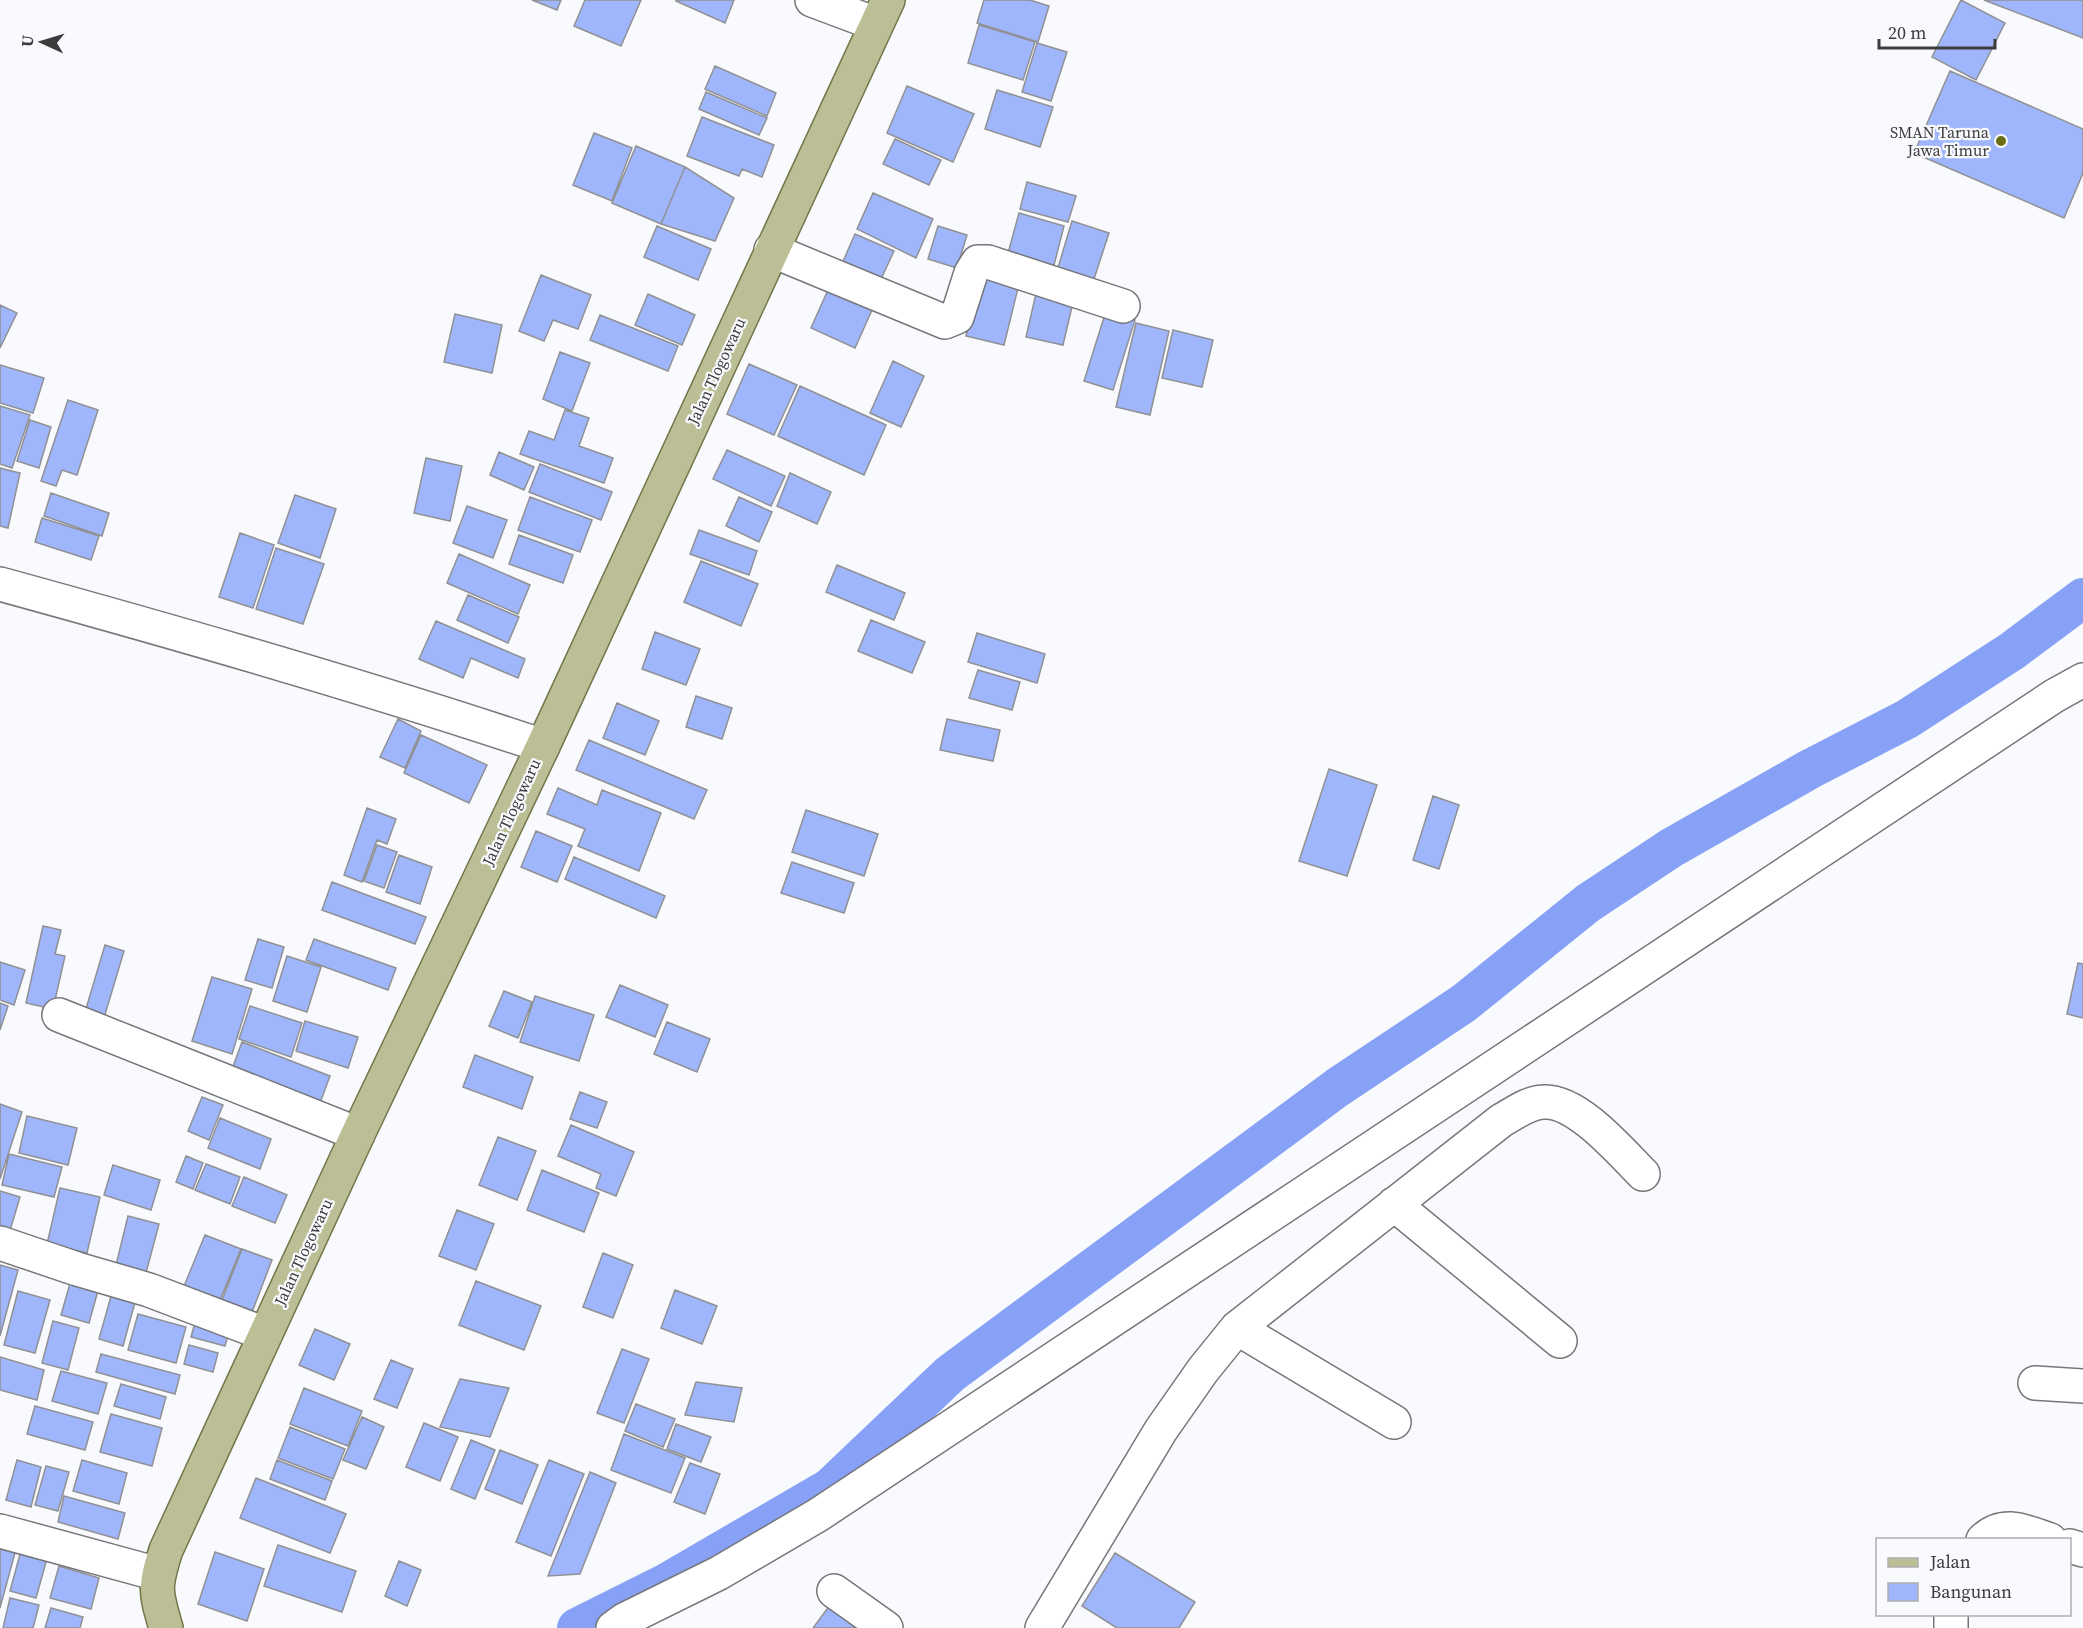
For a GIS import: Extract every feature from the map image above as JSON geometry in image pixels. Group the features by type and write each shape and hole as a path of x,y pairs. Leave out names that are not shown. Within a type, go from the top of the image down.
{"main road":[{"name":"Jalan Tlogowaru","path":"166,1628 156,1594 158,1574 165,1550 358,1134 543,746 882,12"}],"street":[{"path":"812,0 882,12"},
{"path":"771,250 945,322 957,317 971,273 978,262 988,262 1124,306"},
{"path":"0,584 242,651 543,746"},
{"path":"613,1628 624,1620 719,1573 818,1515 2054,696 2083,680"},
{"path":"59,1016 358,1134"},
{"path":"1041,1628 1161,1430 1203,1370 1237,1328 1502,1120 1529,1105 1545,1101 1562,1105 1590,1122 1643,1174"},
{"path":"1394,1204 1560,1341"},
{"path":"0,1243 149,1290 266,1334"},
{"path":"1237,1328 1394,1422"},
{"path":"2035,1383 2083,1386"},
{"path":"1984,1538 1992,1531 2007,1528 2046,1538"},
{"path":"0,1531 158,1574"},
{"path":"834,1591 886,1628"}],"building":[{"path":"532,0 561,0 557,10"},
{"path":"585,0 641,0 621,46 574,26"},
{"path":"676,0 734,0 725,23"},
{"path":"984,0 1030,0 1049,6 1038,42 977,23"},
{"name":"SMAN Taruna Jawa Timur","path":"1961,0 2005,23 1976,80 1932,57"},
{"path":"1984,0 2083,0 2083,38"},
{"path":"979,25 1035,42 1023,80 968,63"},
{"path":"1037,43 1067,52 1051,101 1022,92"},
{"path":"715,66 776,93 767,116 705,89"},
{"name":"SMAN Taruna Jawa Timur","path":"1950,71 2083,129 2083,173 2064,218 1914,153"},
{"path":"907,86 974,114 953,162 887,133"},
{"path":"997,90 1053,107 1040,147 985,129"},
{"path":"706,92 767,118 759,135 699,109"},
{"path":"702,117 774,145 762,177 742,169 739,176 687,156"},
{"path":"594,133 632,148 612,201 573,185"},
{"path":"895,139 941,160 929,185 883,164"},
{"path":"636,146 685,167 661,224 612,203"},
{"path":"685,167 734,198 715,241 661,224"},
{"path":"1027,182 1076,196 1068,222 1020,209"},
{"path":"873,193 933,219 916,258 857,229"},
{"path":"1019,213 1064,226 1053,269 1007,257"},
{"path":"1072,221 1109,233 1093,282 1057,271"},
{"path":"657,226 711,249 698,280 644,257"},
{"path":"938,226 967,235 957,268 928,259"},
{"path":"855,234 894,251 875,292 837,275"},
{"path":"541,275 591,295 578,329 553,320 544,341 519,331"},
{"path":"980,275 1019,284 1004,345 966,336"},
{"path":"832,281 876,301 855,348 811,328"},
{"path":"1038,285 1075,294 1063,345 1026,337"},
{"path":"648,294 695,315 682,345 635,325"},
{"path":"0,305 17,313 0,348"},
{"path":"1106,311 1135,320 1113,390 1084,381"},
{"path":"455,314 502,325 492,373 444,362"},
{"path":"600,315 678,346 668,371 590,340"},
{"path":"1136,323 1169,331 1150,415 1116,407"},
{"path":"1173,330 1213,340 1202,387 1162,378"},
{"path":"560,352 590,363 572,411 543,399"},
{"path":"893,361 924,376 901,427 870,413"},
{"path":"749,364 797,385 774,435 727,414"},
{"path":"0,365 44,378 33,413 0,403"},
{"path":"800,386 886,425 864,475 778,436"},
{"path":"68,400 98,410 77,475 62,470 56,486 41,481"},
{"path":"0,406 30,415 12,468 0,464"},
{"path":"565,410 589,418 579,446 613,458 604,483 520,454 529,431 554,440"},
{"path":"30,420 51,427 39,468 17,461"},
{"path":"727,450 785,476 771,506 713,479"},
{"path":"499,452 534,467 524,490 490,475"},
{"path":"426,458 462,466 450,521 414,513"},
{"path":"540,464 612,492 601,520 529,492"},
{"path":"0,468 20,473 8,528 0,526"},
{"path":"790,473 831,492 817,524 777,506"},
{"path":"51,493 109,513 102,536 44,516"},
{"path":"295,495 336,509 320,558 278,543"},
{"path":"530,497 592,520 580,552 518,530"},
{"path":"739,497 772,512 759,542 726,526"},
{"path":"467,506 507,520 493,558 453,543"},
{"path":"42,518 99,536 91,560 35,542"},
{"path":"699,530 757,551 749,575 690,554"},
{"path":"240,533 274,545 253,608 219,597"},
{"path":"519,535 573,555 563,583 509,564"},
{"path":"276,548 324,564 303,624 256,609"},
{"path":"459,554 530,585 518,614 447,583"},
{"path":"701,561 758,584 741,626 684,602"},
{"path":"837,565 905,593 894,620 826,592"},
{"path":"468,595 519,617 508,643 457,620"},
{"path":"871,620 925,642 912,673 858,651"},
{"path":"436,621 525,659 518,678 471,658 463,678 419,659"},
{"path":"655,632 700,649 686,685 642,669"},
{"path":"977,633 1045,654 1037,683 968,662"},
{"path":"978,670 1020,682 1012,710 969,698"},
{"path":"696,696 732,708 722,739 686,727"},
{"path":"617,703 659,721 645,755 603,738"},
{"path":"398,719 421,731 405,768 380,757"},
{"path":"947,719 1000,730 993,761 940,750"},
{"path":"421,735 487,765 469,803 404,773"},
{"path":"589,740 707,790 694,819 576,770"},
{"path":"1329,769 1377,785 1347,876 1299,861"},
{"path":"558,788 597,805 602,790 661,813 639,871 578,846 585,829 547,814"},
{"path":"1433,796 1459,805 1439,869 1413,860"},
{"path":"367,808 396,819 387,844 377,840 362,882 344,875"},
{"path":"806,810 878,834 864,876 792,852"},
{"path":"536,831 572,846 557,882 521,867"},
{"path":"377,845 397,852 384,888 364,881"},
{"path":"399,855 432,867 420,904 386,892"},
{"path":"574,857 665,896 656,918 565,879"},
{"path":"792,862 854,883 844,913 781,893"},
{"path":"332,882 426,917 415,944 322,910"},
{"path":"43,926 61,930 55,954 65,956 53,1009 26,1003"},
{"path":"258,939 284,947 272,988 245,980"},
{"path":"314,939 396,968 388,990 306,960"},
{"path":"105,945 124,951 104,1018 85,1012"},
{"path":"287,956 321,967 307,1012 273,1001"},
{"path":"0,962 25,970 14,1005 0,1000"},
{"path":"2078,963 2083,964 2083,1018 2067,1014"},
{"path":"212,977 252,989 232,1054 192,1041"},
{"path":"620,985 668,1005 655,1037 606,1017"},
{"path":"504,991 532,1002 518,1038 489,1026"},
{"path":"535,996 594,1015 579,1061 520,1042"},
{"path":"0,1003 8,1006 0,1030"},
{"path":"250,1006 302,1023 291,1057 239,1039"},
{"path":"305,1021 358,1037 348,1068 296,1051"},
{"path":"667,1022 710,1039 697,1072 654,1054"},
{"path":"242,1042 330,1076 316,1114 228,1080"},
{"path":"475,1055 533,1077 522,1109 463,1087"},
{"path":"580,1092 607,1102 597,1128 570,1119"},
{"path":"202,1097 223,1105 209,1140 188,1131"},
{"path":"0,1104 22,1112 0,1179"},
{"path":"27,1116 77,1128 68,1165 19,1153"},
{"path":"220,1118 271,1139 260,1169 208,1148"},
{"path":"571,1125 634,1152 616,1196 596,1188 601,1174 558,1156"},
{"path":"498,1137 536,1151 517,1200 479,1185"},
{"path":"9,1154 62,1167 54,1197 2,1185"},
{"path":"186,1156 203,1163 193,1189 176,1182"},
{"path":"206,1164 240,1177 230,1204 195,1190"},
{"path":"113,1165 160,1180 151,1210 104,1195"},
{"path":"542,1170 599,1193 584,1232 527,1210"},
{"path":"244,1177 287,1195 275,1223 232,1206"},
{"path":"60,1188 100,1197 87,1253 47,1244"},
{"path":"0,1191 20,1197 9,1234 0,1232"},
{"path":"457,1210 494,1224 476,1270 439,1256"},
{"path":"128,1216 159,1224 146,1273 116,1265"},
{"path":"205,1235 241,1249 218,1305 182,1291"},
{"path":"242,1249 272,1260 252,1312 222,1300"},
{"path":"603,1253 633,1265 613,1318 583,1307"},
{"path":"0,1265 18,1270 0,1336"},
{"path":"71,1280 99,1287 89,1323 61,1315"},
{"path":"476,1281 541,1306 524,1350 459,1325"},
{"path":"113,1289 137,1295 123,1346 99,1339"},
{"path":"675,1290 717,1306 702,1344 661,1328"},
{"path":"18,1291 50,1300 35,1353 4,1345"},
{"path":"138,1314 186,1327 176,1363 128,1350"},
{"path":"197,1315 231,1324 225,1346 191,1337"},
{"path":"53,1321 79,1328 68,1370 42,1363"},
{"path":"315,1329 350,1344 334,1380 299,1365"},
{"path":"189,1345 218,1353 213,1372 184,1364"},
{"path":"622,1349 649,1359 624,1423 597,1413"},
{"path":"101,1354 180,1375 175,1394 96,1372"},
{"path":"0,1357 44,1370 37,1400 0,1390"},
{"path":"391,1360 413,1369 397,1408 374,1399"},
{"path":"61,1371 107,1383 98,1414 52,1401"},
{"path":"460,1379 509,1388 490,1437 440,1427"},
{"path":"696,1382 742,1388 734,1422 685,1415"},
{"path":"121,1384 166,1397 160,1419 114,1406"},
{"path":"304,1388 362,1411 348,1446 290,1424"},
{"path":"636,1404 675,1419 663,1447 625,1431"},
{"path":"35,1406 93,1422 85,1450 27,1434"},
{"path":"111,1414 162,1428 152,1466 100,1452"},
{"path":"362,1417 384,1427 366,1469 343,1460"},
{"path":"424,1423 458,1437 440,1481 406,1467"},
{"path":"676,1424 711,1437 701,1462 667,1449"},
{"path":"290,1427 345,1449 333,1479 278,1458"},
{"path":"624,1434 685,1458 671,1493 611,1470"},
{"path":"471,1440 495,1450 475,1499 451,1489"},
{"path":"500,1450 538,1465 522,1504 485,1489"},
{"path":"17,1460 41,1467 31,1507 6,1500"},
{"path":"82,1460 127,1473 119,1504 73,1491"},
{"path":"277,1460 332,1481 325,1500 270,1479"},
{"path":"549,1460 584,1474 551,1556 516,1542"},
{"path":"690,1463 720,1474 705,1514 674,1502"},
{"path":"46,1466 69,1472 58,1511 35,1505"},
{"path":"590,1472 616,1483 580,1574 548,1576"},
{"path":"256,1478 346,1514 330,1553 240,1518"},
{"path":"64,1496 125,1513 118,1539 58,1522"},
{"path":"0,1545 16,1549 0,1608"},
{"path":"278,1545 356,1571 342,1612 264,1586"},
{"path":"22,1547 48,1555 36,1598 10,1591"},
{"path":"215,1552 264,1569 247,1621 198,1604"},
{"path":"1115,1553 1195,1602 1179,1628 1117,1628 1082,1606"},
{"path":"399,1561 421,1570 407,1606 385,1596"},
{"path":"59,1566 99,1578 91,1609 50,1598"},
{"path":"10,1598 39,1605 33,1628 3,1628"},
{"path":"830,1605 860,1628 813,1628"},
{"path":"51,1608 83,1617 80,1628 45,1628"}],"waterway":[{"path":"577,1628 665,1584 830,1488 950,1374 1338,1087 1464,1003 1588,903 1671,848 1810,769 1907,719 2012,651 2083,598"}],"place":[{"name":"SMAN Taruna Jawa Timur","path":"2001,141"}]}
